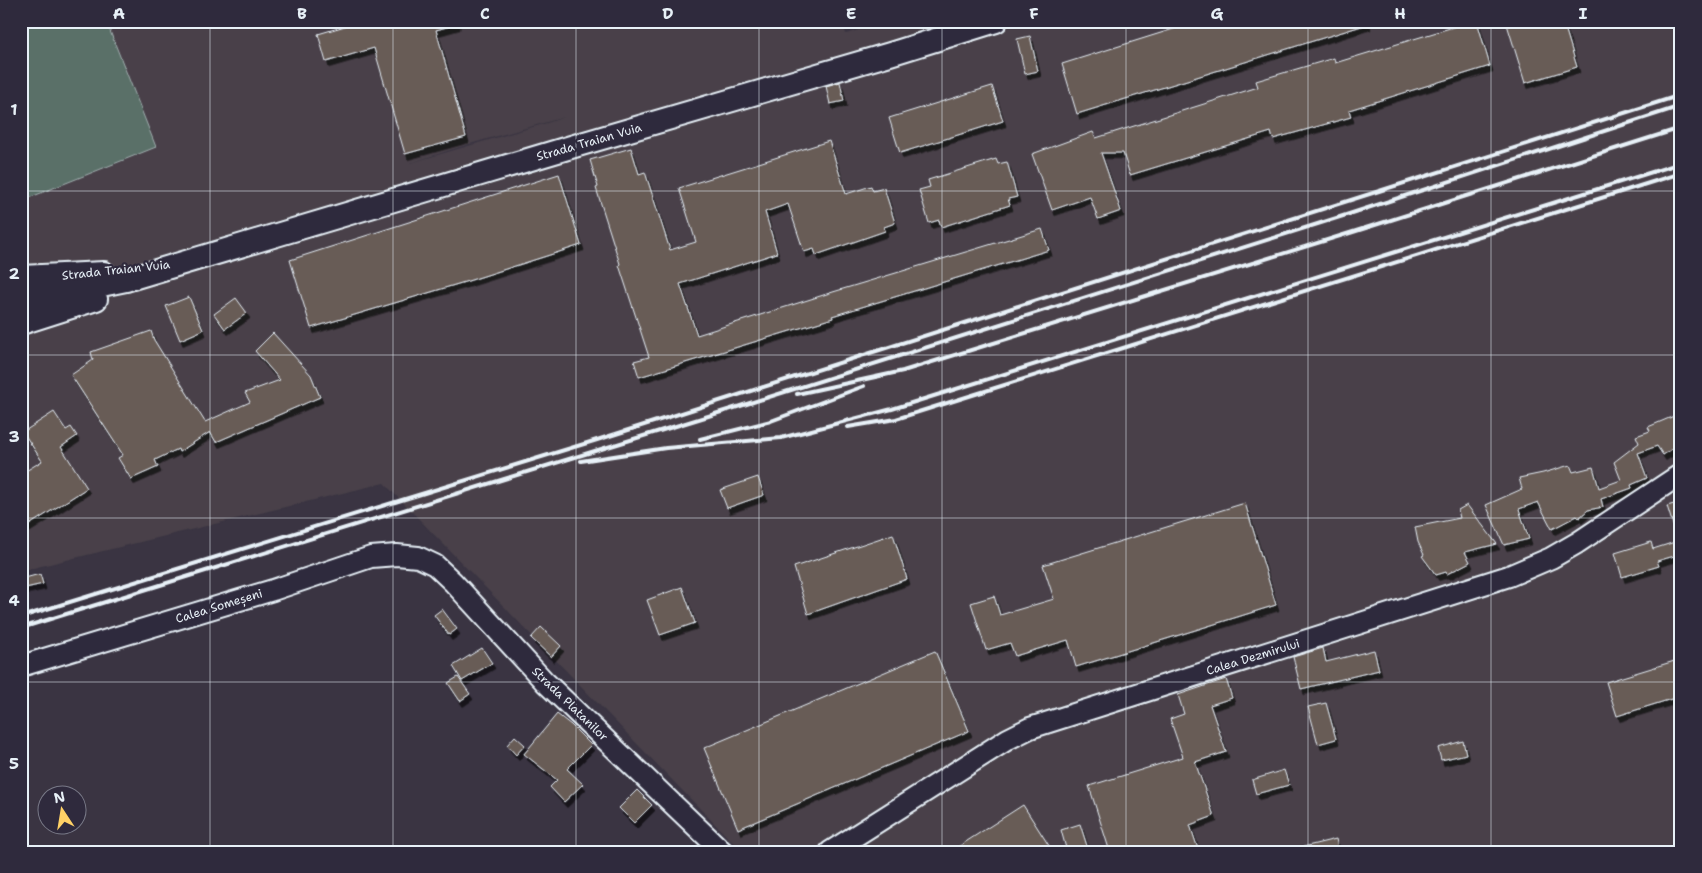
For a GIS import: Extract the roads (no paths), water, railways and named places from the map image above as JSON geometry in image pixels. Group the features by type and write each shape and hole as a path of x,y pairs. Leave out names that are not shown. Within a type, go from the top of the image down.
{"main road":[{"name":"Strada Traian Vuia","path":"21,299 53,295 117,282 234,249 570,147 868,61 996,21"},
{"name":"Strada Traian Vuia","path":"21,277 92,275 182,263"},
{"path":"21,323 102,297 182,263"},
{"name":"Calea Dezmirului","path":"830,852 1008,739 1030,728 1509,576 1551,558 1681,474"},
{"name":"Calea Someșeni","path":"21,666 273,590 371,557 397,555 418,557"},
{"name":"Strada Platanilor","path":"418,557 435,565 453,582 545,682 723,852"}],"railway":[{"path":"21,617 597,440 1681,95"},
{"path":"21,628 731,409 1343,216 1681,106"},
{"path":"797,394 903,371 1681,128"},
{"path":"581,461 666,448 781,438 892,409 1681,163"},
{"path":"848,427 896,419 1681,173"},
{"path":"700,439 771,421 864,386"}]}
